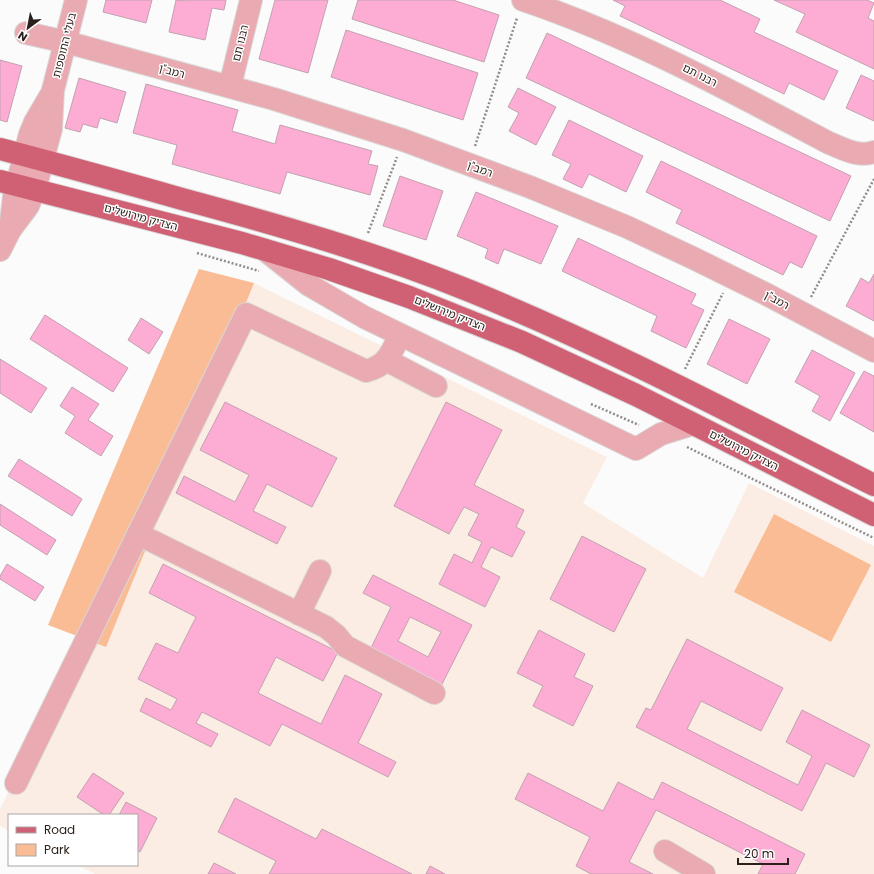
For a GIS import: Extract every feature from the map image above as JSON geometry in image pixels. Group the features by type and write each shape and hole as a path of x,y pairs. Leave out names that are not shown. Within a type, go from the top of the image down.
{"main road":[{"path":"0,149 249,217 361,252 447,282 533,317 677,386 874,485"},
{"name":"הצדיק מירושלים","path":"17,185 264,249 329,269 459,316 522,342 636,395 874,515"}],"street":[{"name":"בעלי התוספות","path":"0,250 10,230 28,206 17,185 51,129 53,90 76,0"},
{"name":"רבנו תם","path":"230,86 251,0"},
{"name":"רבנו תם","path":"523,0 611,34 672,61 829,143 854,153 871,154 874,152"},
{"name":"רמב\"ן","path":"26,33 66,42 274,99 403,140 469,164 627,227 731,277 874,351"},
{"path":"264,249 309,285 364,317 636,449 661,434 693,424"},
{"path":"16,783 246,314 366,371 377,368 386,360 400,335"},
{"path":"386,360 436,386"},
{"path":"138,534 326,628 336,635 345,646 363,657 434,693"},
{"path":"299,614 320,571"},
{"path":"665,851 704,874"}],"path":[{"path":"469,164 523,0"},
{"path":"361,252 403,140"},
{"path":"802,313 874,179"},
{"path":"677,386 731,277"}],"shaded area":[{"path":"254,283 607,457 583,503 703,578 749,483 874,546 874,874 95,874 79,866 138,866 138,814 8,814 8,830 0,826 0,809"}],"green space":[{"path":"199,269 254,283 106,647 48,625"},
{"path":"774,514 871,565 831,642 734,592"}],"building":[{"path":"106,0 152,0 146,23 103,12"},
{"path":"176,0 226,0 224,10 212,8 205,40 169,32"},
{"path":"275,0 328,0 308,73 259,59"},
{"path":"358,0 453,0 499,15 484,62 352,19"},
{"path":"613,0 720,0 760,19 754,32 838,71 824,100 789,83 784,94 620,16 625,6"},
{"path":"774,0 867,0 874,3 868,18 874,21 874,69 796,32 805,14"},
{"path":"346,30 478,73 463,120 331,77"},
{"path":"547,33 851,176 830,221 526,78"},
{"path":"0,60 22,66 7,122 0,120"},
{"path":"861,75 874,81 874,121 846,108"},
{"path":"79,78 126,92 117,123 100,118 97,128 83,124 80,132 65,128"},
{"path":"146,84 238,110 232,131 275,144 280,125 372,151 368,164 378,166 370,195 287,172 280,194 172,164 177,145 133,133"},
{"path":"518,88 556,107 536,145 509,131 519,113 508,107"},
{"path":"569,120 643,156 626,192 589,174 582,188 563,179 571,164 552,155"},
{"path":"661,161 817,236 802,268 790,262 783,275 676,223 682,210 646,192"},
{"path":"400,176 443,191 426,240 383,226"},
{"path":"476,192 558,226 541,264 504,249 498,264 485,258 488,249 457,236"},
{"path":"578,238 696,294 691,304 704,310 686,348 651,331 657,316 562,271"},
{"path":"874,274 874,321 846,306 861,278 869,283"},
{"path":"45,315 128,368 113,392 30,339"},
{"path":"141,318 163,332 149,354 128,340"},
{"path":"729,319 770,339 747,384 707,364"},
{"path":"812,350 855,373 830,421 812,411 820,396 795,382"},
{"path":"0,359 47,388 31,413 0,393"},
{"path":"864,371 874,376 874,432 840,413"},
{"path":"72,387 99,404 88,420 113,436 101,456 65,433 75,416 60,406"},
{"path":"225,402 337,458 312,507 267,484 253,511 286,527 277,544 176,493 184,476 235,502 249,475 200,450"},
{"path":"446,402 502,430 474,485 524,510 516,527 525,532 512,557 491,547 481,567 500,577 485,607 439,584 454,554 472,563 482,542 468,535 479,514 464,507 449,534 394,506"},
{"path":"19,459 82,499 72,516 8,476"},
{"path":"0,504 56,540 47,555 0,525"},
{"path":"582,536 646,569 614,632 550,599"},
{"path":"7,564 44,587 35,601 0,579 0,576"},
{"path":"163,564 338,652 323,681 276,657 258,693 321,724 345,675 382,694 358,743 396,762 388,777 282,724 270,746 202,712 196,723 218,734 211,747 140,711 146,698 171,710 177,699 138,679 156,643 178,653 196,617 149,593"},
{"path":"373,575 472,625 440,688 369,652 391,607 363,593","holes":["410,617 441,632 428,657 398,641"]},
{"path":"539,630 585,654 574,677 593,686 573,726 533,706 543,686 517,673"},
{"path":"687,639 783,688 761,731 701,701 687,729 798,785 812,756 786,742 802,710 870,745 854,777 826,763 802,811 636,727 646,708 651,710"},
{"path":"93,773 124,793 110,814 102,814 77,797"},
{"path":"528,773 603,811 618,782 653,800 662,782 805,854 795,874 758,874 763,864 656,810 629,862 653,874 591,874 576,866 590,837 515,799"},
{"path":"235,798 316,839 322,829 412,874 269,874 276,861 218,832"},
{"path":"126,802 157,818 140,852 138,851 138,814 120,814"},
{"path":"214,863 236,874 208,874"},
{"path":"430,866 445,874 426,874"}]}
